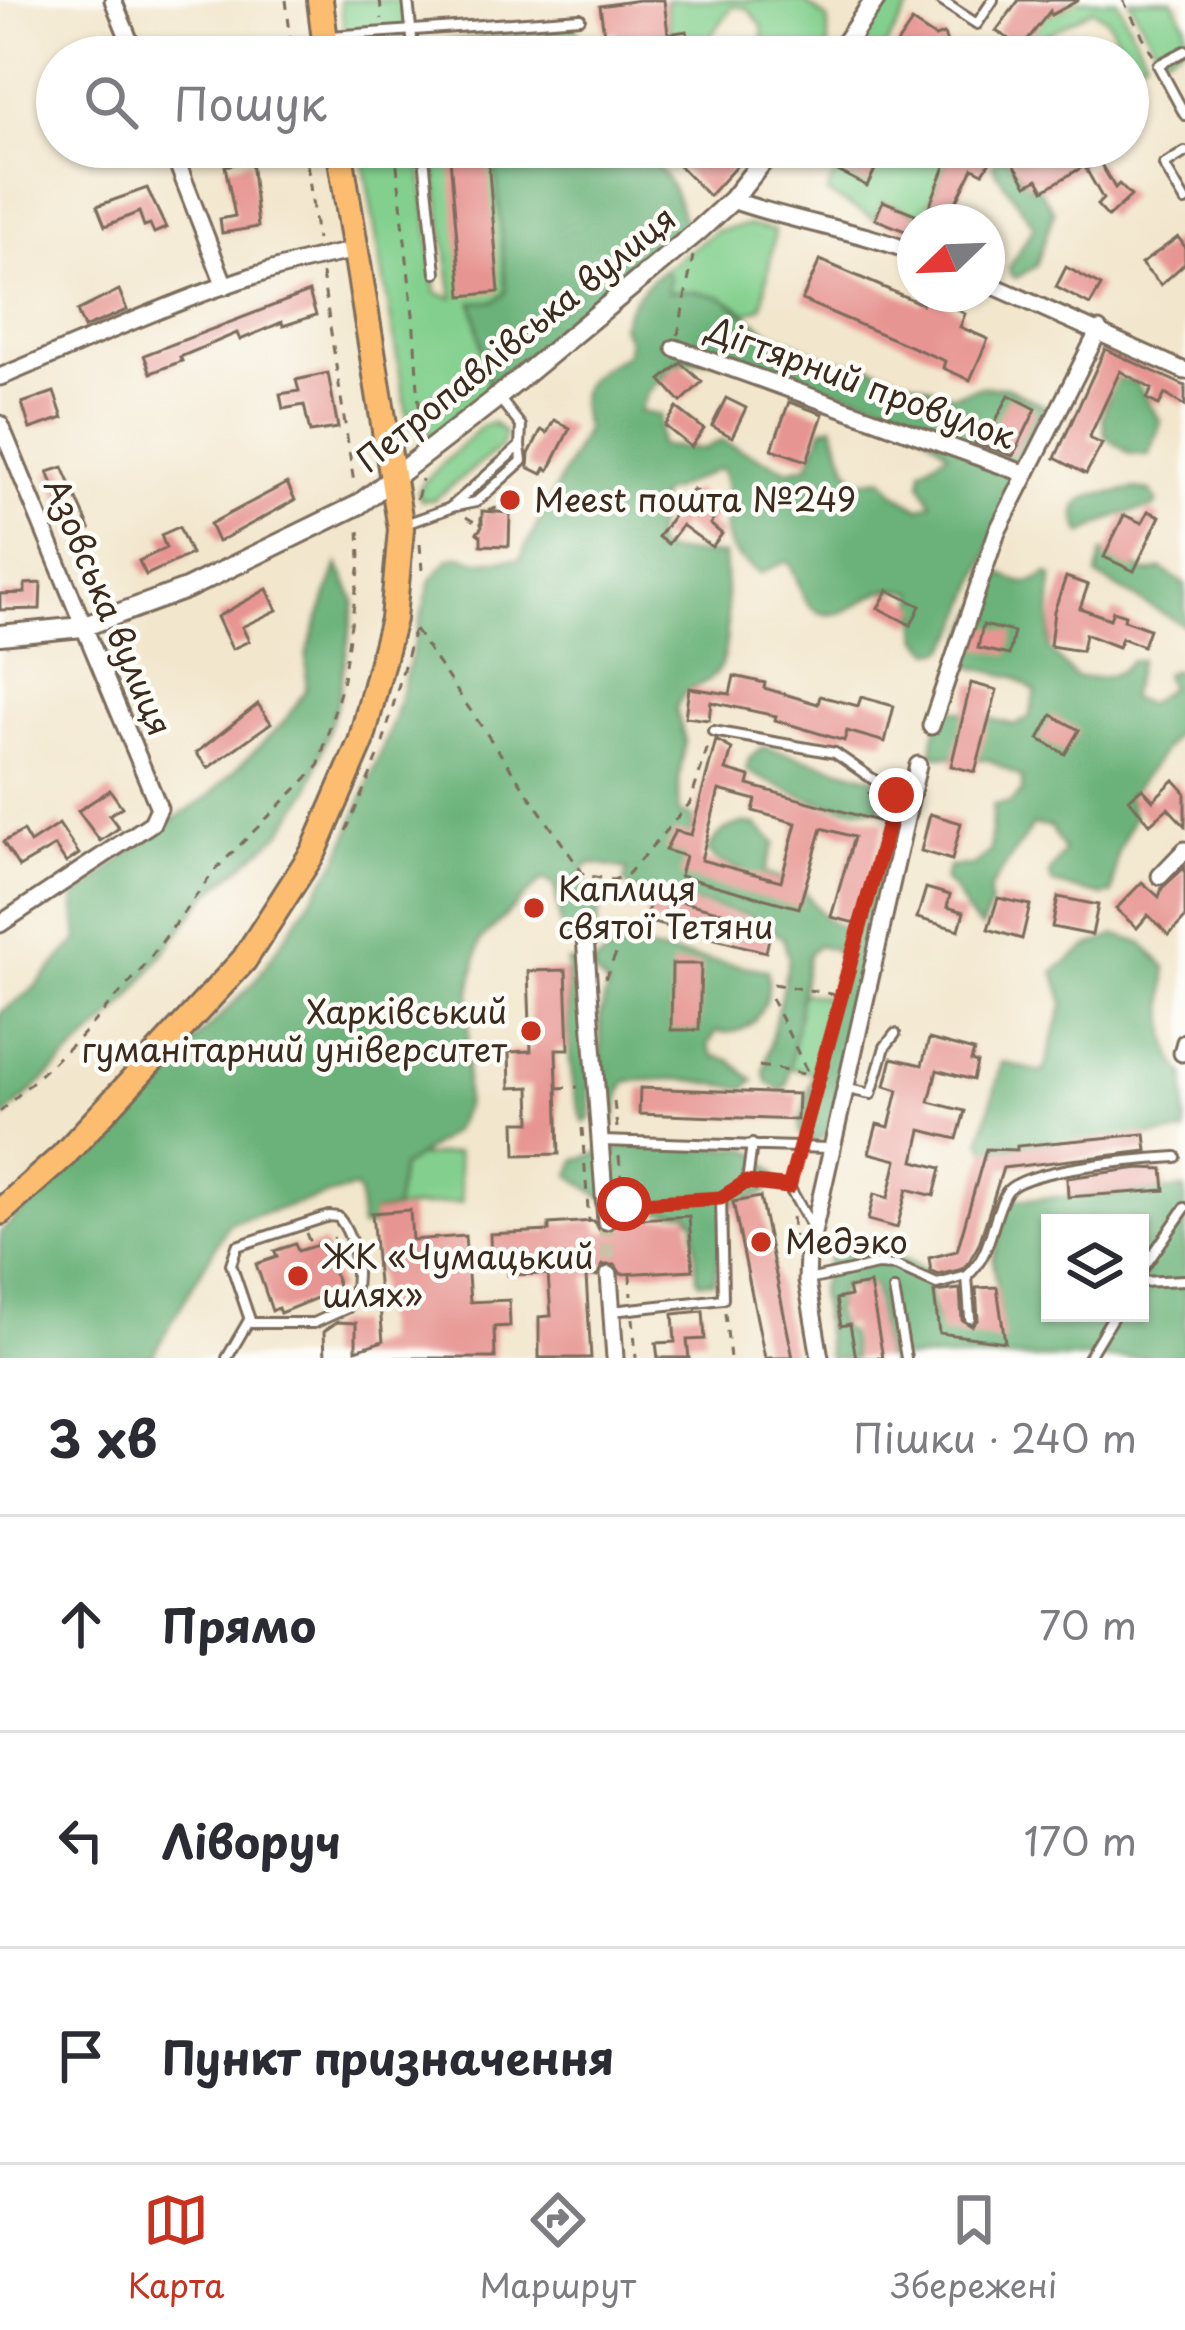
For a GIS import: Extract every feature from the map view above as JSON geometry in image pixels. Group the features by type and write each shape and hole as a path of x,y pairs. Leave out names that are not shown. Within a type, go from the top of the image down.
{"main road":[{"path":"320,0 325,36"},
{"path":"0,1212 63,1156 244,959 314,851 361,742 393,619 401,526 342,168"}],"street":[{"path":"113,0 128,36"},
{"path":"850,36 875,0"},
{"path":"179,168 225,286"},
{"name":"Петропавлівська вулиця","path":"0,635 82,627 186,589 358,505 698,231 757,168"},
{"path":"732,200 785,219 865,233 897,246"},
{"path":"0,377 225,286 318,256 353,250"},
{"path":"1005,291 1185,371"},
{"path":"931,726 997,532 1099,330"},
{"name":"Дігтярний провулок","path":"675,348 1026,474"},
{"name":"Азовська вулиця","path":"0,424 158,802 152,823 0,924"},
{"path":"820,1358 807,1280 813,1229 903,800 918,764"},
{"path":"1160,876 1185,850"},
{"path":"585,938 599,1141 597,1221"},
{"path":"609,1275 615,1358"}],"lane":[{"path":"409,0 412,36"},
{"path":"940,0 977,24 992,0"},
{"path":"376,36 411,29 580,18"},
{"path":"1185,51 1158,65 1185,115"},
{"path":"1185,152 1164,165 1185,201"},
{"path":"425,168 436,273"},
{"path":"401,526 450,508 520,446 521,426 497,397"},
{"path":"713,730 835,753 903,800"},
{"path":"843,1088 871,1094 885,1047 895,1034"},
{"path":"599,1141 829,1148"},
{"path":"746,1182 752,1144"},
{"path":"807,1280 877,1265 896,1266 938,1284 968,1276 985,1257 1004,1197 1015,1183 1082,1166 1176,1156"},
{"path":"611,1312 723,1299 721,1198 746,1182 789,1187 813,1229"},
{"path":"1149,1260 1185,1208"},
{"path":"227,1358 249,1321 231,1264 237,1246 338,1217 350,1234 356,1288 347,1308 314,1323 249,1321"},
{"path":"968,1276 970,1318"},
{"path":"1149,1282 1185,1280"},
{"path":"894,1290 906,1358"},
{"path":"1088,1358 1110,1322"}],"path":[{"path":"286,0 290,36"},
{"path":"1123,0 1142,36"},
{"path":"1149,48 1158,65"},
{"path":"0,1112 95,1021 142,969 215,870 318,766 342,685 360,563 358,505 308,168"},
{"path":"397,168 422,447"},
{"path":"675,348 698,231"},
{"path":"482,511 501,506 507,511"},
{"path":"414,629 584,875 613,880 627,875 690,803 713,730"},
{"path":"890,819 903,800"},
{"path":"796,1251 789,1187 884,842"},
{"path":"603,984 620,942"},
{"path":"773,983 843,996"},
{"path":"771,998 809,1075"},
{"path":"758,1066 821,1077"},
{"path":"557,1088 579,1087"},
{"path":"614,1100 625,1220"},
{"path":"581,1109 597,1221"},
{"path":"624,1204 721,1198"},
{"path":"306,1233 311,1246 342,1234"},
{"path":"723,1299 730,1358"}],"green space":[{"path":"340,0 403,0 406,36 345,36"},
{"path":"666,0 802,0 828,20 828,36 763,36 762,26 748,8 733,6 711,36 670,36"},
{"path":"882,0 913,2 892,36 857,36"},
{"path":"1065,0 1117,0 1135,36 1117,36 1107,19 1093,9 1044,36 1030,36 1045,15 1068,6"},
{"path":"1129,0 1173,0 1185,23 1185,44 1161,57"},
{"path":"574,27 581,36 491,36"},
{"path":"365,168 421,168 436,293 453,298 435,168 496,168 506,293 495,301 473,303 490,392 432,442 427,428 409,426"},
{"path":"496,168 658,168 665,176 685,230 490,392 473,302 495,301 506,292"},
{"path":"876,168 944,168 930,204 897,206 883,201 875,219 827,193 836,170 867,185"},
{"path":"994,168 1014,168 1031,188 1037,186 1054,211 1036,266 1016,278 1009,268 1034,226"},
{"path":"748,225 775,231 762,307 748,313 722,297 666,292 663,270 716,231"},
{"path":"663,270 670,277 667,292 722,297 768,331 829,359 867,365 953,395 980,387 1006,387 1045,406 958,631 945,650 932,652 919,637 915,592 886,590 843,612 825,614 806,601 787,561 760,573 742,561 727,537 728,500 721,468 660,495 654,546 666,552 724,555 723,660 704,683 686,690 676,708 685,741 679,813 692,816 691,854 703,871 743,870 716,860 708,851 727,829 756,825 775,843 764,873 798,883 828,920 857,929 893,820 898,818 902,826 827,1134 811,1145 800,1133 800,1122 825,1032 836,950 818,945 808,954 787,1086 782,1090 768,1083 764,1072 789,959 783,938 747,915 642,890 634,893 624,881 628,870 590,863 580,874 599,911 596,930 577,943 563,942 555,886 543,879 480,941 470,991 465,1107 452,1132 401,1168 395,1209 373,1213 374,1226 361,1227 359,1193 354,1188 229,1223 151,1358 0,1358 0,1233 253,984 339,858 394,719 431,580 449,559 460,556 478,561 520,559 586,429 580,402 586,383 625,355 629,341 621,325 633,301","holes":["721,359 891,404 948,452 922,469 921,483 932,503 919,508 895,493 883,478 861,481 848,469 833,425 823,428 809,465 789,470 721,441 703,449 659,446 660,415 639,412 648,392 677,362"]},
{"path":"1113,377 1136,383 1161,422 1149,455 1130,454 1106,437 1103,418"},
{"path":"493,423 505,433 501,447 433,500 421,500 418,492 423,483 482,426"},
{"path":"1134,489 1150,491 1157,502 1153,508 1121,514 1082,534 1077,519 1081,501"},
{"path":"1102,552 1117,554 1147,573 1162,569 1185,585 1185,626 1097,576"},
{"path":"338,564 355,601 338,701 309,790 281,833 206,896 124,1006 0,1121 0,1013 30,992 78,940 74,899 158,829 208,797 283,723 306,690 307,653"},
{"path":"1003,574 1025,583 1052,576 1049,649 1075,677 1105,677 1140,660 1129,698 1148,704 1169,687 1164,674 1174,670 1185,676 1185,716 1127,797 1134,816 1117,854 1112,894 1053,884 1049,874 1064,851 1051,827 1033,825 989,890 990,905 982,928 944,880 949,867 973,866 990,851 993,805 1010,803 1022,792 1022,778 989,760 933,755 933,748 939,723 952,709 1015,725 1029,718 1036,692 1014,677 963,665 968,630"},
{"path":"763,747 891,783 906,789 906,798 869,809 803,796 746,770 749,759"},
{"path":"1116,935 1142,943 1166,967 1168,1039 1185,1075 1185,1133 986,1149 981,1140 1002,1062 1043,1073 1064,1003 1054,971 1089,946"},
{"path":"614,948 767,970 767,994 750,1024 741,1030 717,1031 708,1045 714,1056 730,1060 754,1081 745,1088 677,1079 627,1081 611,1127 603,1125 600,1016 608,986 593,973 595,964"},
{"path":"577,961 591,1118 584,1123 573,1085 569,1044 567,962"},
{"path":"790,990 834,999 819,1074 775,1065"},
{"path":"627,1146 746,1148 776,1175 765,1193 733,1203 729,1209 714,1281 697,1279 694,1222 687,1213 619,1210 570,1175 577,1159"},
{"path":"457,1153 462,1202 395,1209 390,1160"},
{"path":"1185,1189 1185,1358 884,1358 874,1286 852,1283 841,1289 834,1313 840,1328 849,1333 854,1358 829,1358 819,1292 830,1253 853,1250 905,1260 925,1272 935,1318 946,1326 1003,1336 993,1259 1011,1200"}],"building":[{"path":"664,0 668,34 687,31 688,36 604,34 600,6"},
{"path":"1019,0 1079,0 1051,15 1050,11 1031,36 1004,36 996,31"},
{"path":"912,22 933,36 902,36"},
{"path":"225,168 252,168 258,227 222,233 220,219 235,216"},
{"path":"451,168 489,168 499,292 462,296"},
{"path":"682,168 735,168 709,196"},
{"path":"837,168 876,168 867,186"},
{"path":"944,168 973,168 955,204 930,204"},
{"path":"1017,168 1081,168 1044,190 1038,179 1027,185"},
{"path":"1103,168 1115,188 1119,184 1131,196 1108,217 1097,205 1103,199 1086,169"},
{"path":"147,188 166,228 154,233 150,224 144,226 139,212 105,226 97,206"},
{"path":"883,201 897,207 897,228 875,219"},
{"path":"1178,237 1185,247 1185,263 1161,285 1141,264"},
{"path":"820,260 897,293 897,312 961,312 965,314 960,327 988,339 970,380 943,368 945,361 802,300"},
{"path":"1066,267 1101,286 1090,305 1056,287"},
{"path":"119,290 127,310 84,328 77,311"},
{"path":"309,292 316,315 283,326 282,322 240,340 237,333 151,373 144,355"},
{"path":"1105,349 1185,386 1185,406 1165,394 1159,405 1147,399 1152,389 1120,371 1089,438 1102,444 1086,474 1055,458"},
{"path":"681,363 702,382 681,402 661,380"},
{"path":"328,373 338,428 310,432 304,405 283,409 280,394 299,391 296,380"},
{"path":"54,392 63,418 30,429 22,403"},
{"path":"1009,395 1036,409 1013,456 975,443 982,430 989,434"},
{"path":"726,398 746,408 732,437 712,426"},
{"path":"789,402 823,414 807,461 772,449"},
{"path":"677,408 704,429 691,447 665,426"},
{"path":"554,420 570,428 549,470 545,468 542,474 528,467 529,454 541,430 547,433"},
{"path":"63,467 90,529 73,535 48,472"},
{"path":"287,483 295,500 218,542 210,524"},
{"path":"693,489 721,509 710,524 722,534 712,547 682,525 668,544 658,537"},
{"path":"482,511 510,513 509,546 481,545 477,533"},
{"path":"1148,511 1160,516 1134,571 1104,557 1124,515 1142,523"},
{"path":"179,527 191,554 146,575 139,561 166,548 161,535"},
{"path":"1066,577 1088,585 1080,608 1110,619 1113,611 1149,629 1143,646 1122,638 1118,647 1085,634 1082,651 1050,646 1054,611"},
{"path":"41,583 40,609 0,610 0,594 25,593 25,584"},
{"path":"267,589 277,610 242,627 249,641 232,649 217,617"},
{"path":"888,590 920,606 911,625 878,608"},
{"path":"983,625 1014,632 1009,655 978,648"},
{"path":"734,676 818,704 820,696 858,706 861,697 894,706 885,742 847,731 844,741 775,720 776,716 711,702 709,720 685,717 689,688 730,694"},
{"path":"971,683 997,690 975,772 951,766"},
{"path":"258,704 271,723 208,768 196,753"},
{"path":"1052,715 1079,730 1065,754 1039,739"},
{"path":"716,740 732,749 726,770 750,777 748,785 885,823 855,923 831,917 854,837 822,828 799,908 680,876 685,856 665,850 675,831 691,835","holes":["719,790 756,800 753,811 796,823 781,881 701,860"]},
{"path":"1174,780 1185,792 1185,826 1168,808 1150,824 1129,799 1142,788 1153,800"},
{"path":"110,790 122,807 109,815 119,828 100,841 78,811"},
{"path":"930,814 961,823 952,860 921,851"},
{"path":"59,824 79,854 66,863 55,846 19,867 3,842 23,831 30,843"},
{"path":"1185,867 1185,918 1169,935 1148,915 1137,928 1116,909 1142,882 1159,897 1162,888"},
{"path":"926,888 950,895 947,907 964,912 959,930 917,918"},
{"path":"652,894 772,925 766,952 645,921"},
{"path":"1058,897 1098,905 1092,935 1052,927"},
{"path":"998,898 1030,905 1022,939 988,929"},
{"path":"672,964 701,964 699,1030 671,1030"},
{"path":"566,970 569,1049 556,1049 559,1154 516,1155 515,1122 531,1122 530,1087 510,1088 509,1052 531,1051 528,971"},
{"path":"929,1039 974,1051 971,1061 977,1063 973,1080 937,1070 929,1102 965,1111 957,1139 921,1130 914,1161 941,1168 934,1196 907,1189 897,1228 868,1220 874,1194 888,1198 897,1160 869,1153 877,1124 889,1127 898,1090 885,1086 892,1058 922,1065"},
{"path":"640,1088 798,1094 797,1120 639,1114"},
{"path":"1145,1134 1147,1151 1003,1168 969,1262 963,1269 938,1275 931,1272 929,1258 957,1251 986,1149 1017,1150 1017,1146"},
{"path":"1163,1169 1165,1190 1068,1197 1067,1178"},
{"path":"760,1197 793,1358 765,1358 733,1202"},
{"path":"410,1210 412,1240 465,1236 470,1302 509,1300 510,1326 494,1327 495,1358 325,1358 324,1331 337,1322 356,1323 356,1350 383,1341 372,1213"},
{"path":"689,1216 693,1270 621,1274 615,1265 603,1265 597,1276 586,1276 591,1358 539,1358 539,1317 551,1316 548,1274 508,1275 508,1264 491,1265 490,1234 549,1231 549,1224 594,1221 600,1231 608,1233 618,1220"},
{"name":"ЖК «Чумацький шлях»","path":"324,1243 339,1289 280,1313 278,1308 272,1311 256,1264 295,1244 298,1251"},
{"path":"870,1284 883,1358 856,1358 850,1324 841,1326 836,1299 850,1296 848,1288"},
{"path":"997,1287 1005,1342 939,1333 934,1292 960,1289 962,1320 972,1326 978,1319 976,1288"},
{"path":"703,1311 705,1339 687,1340 689,1358 658,1358 656,1343 675,1342 673,1314"}],"tunnel":[{"path":"606,1221 609,1275"}],"place":[{"name":"Meest пошта №249","path":"510,500"},
{"name":"Каплиця святої Тетяни","path":"534,908"},
{"name":"Харківський гуманітарний університет","path":"531,1031"},
{"name":"Медэко","path":"761,1242"},
{"name":"ЖК «Чумацький шлях»","path":"298,1276"}],"route":[{"path":"624,1204 721,1198 746,1182 789,1187 896,795"}]}
